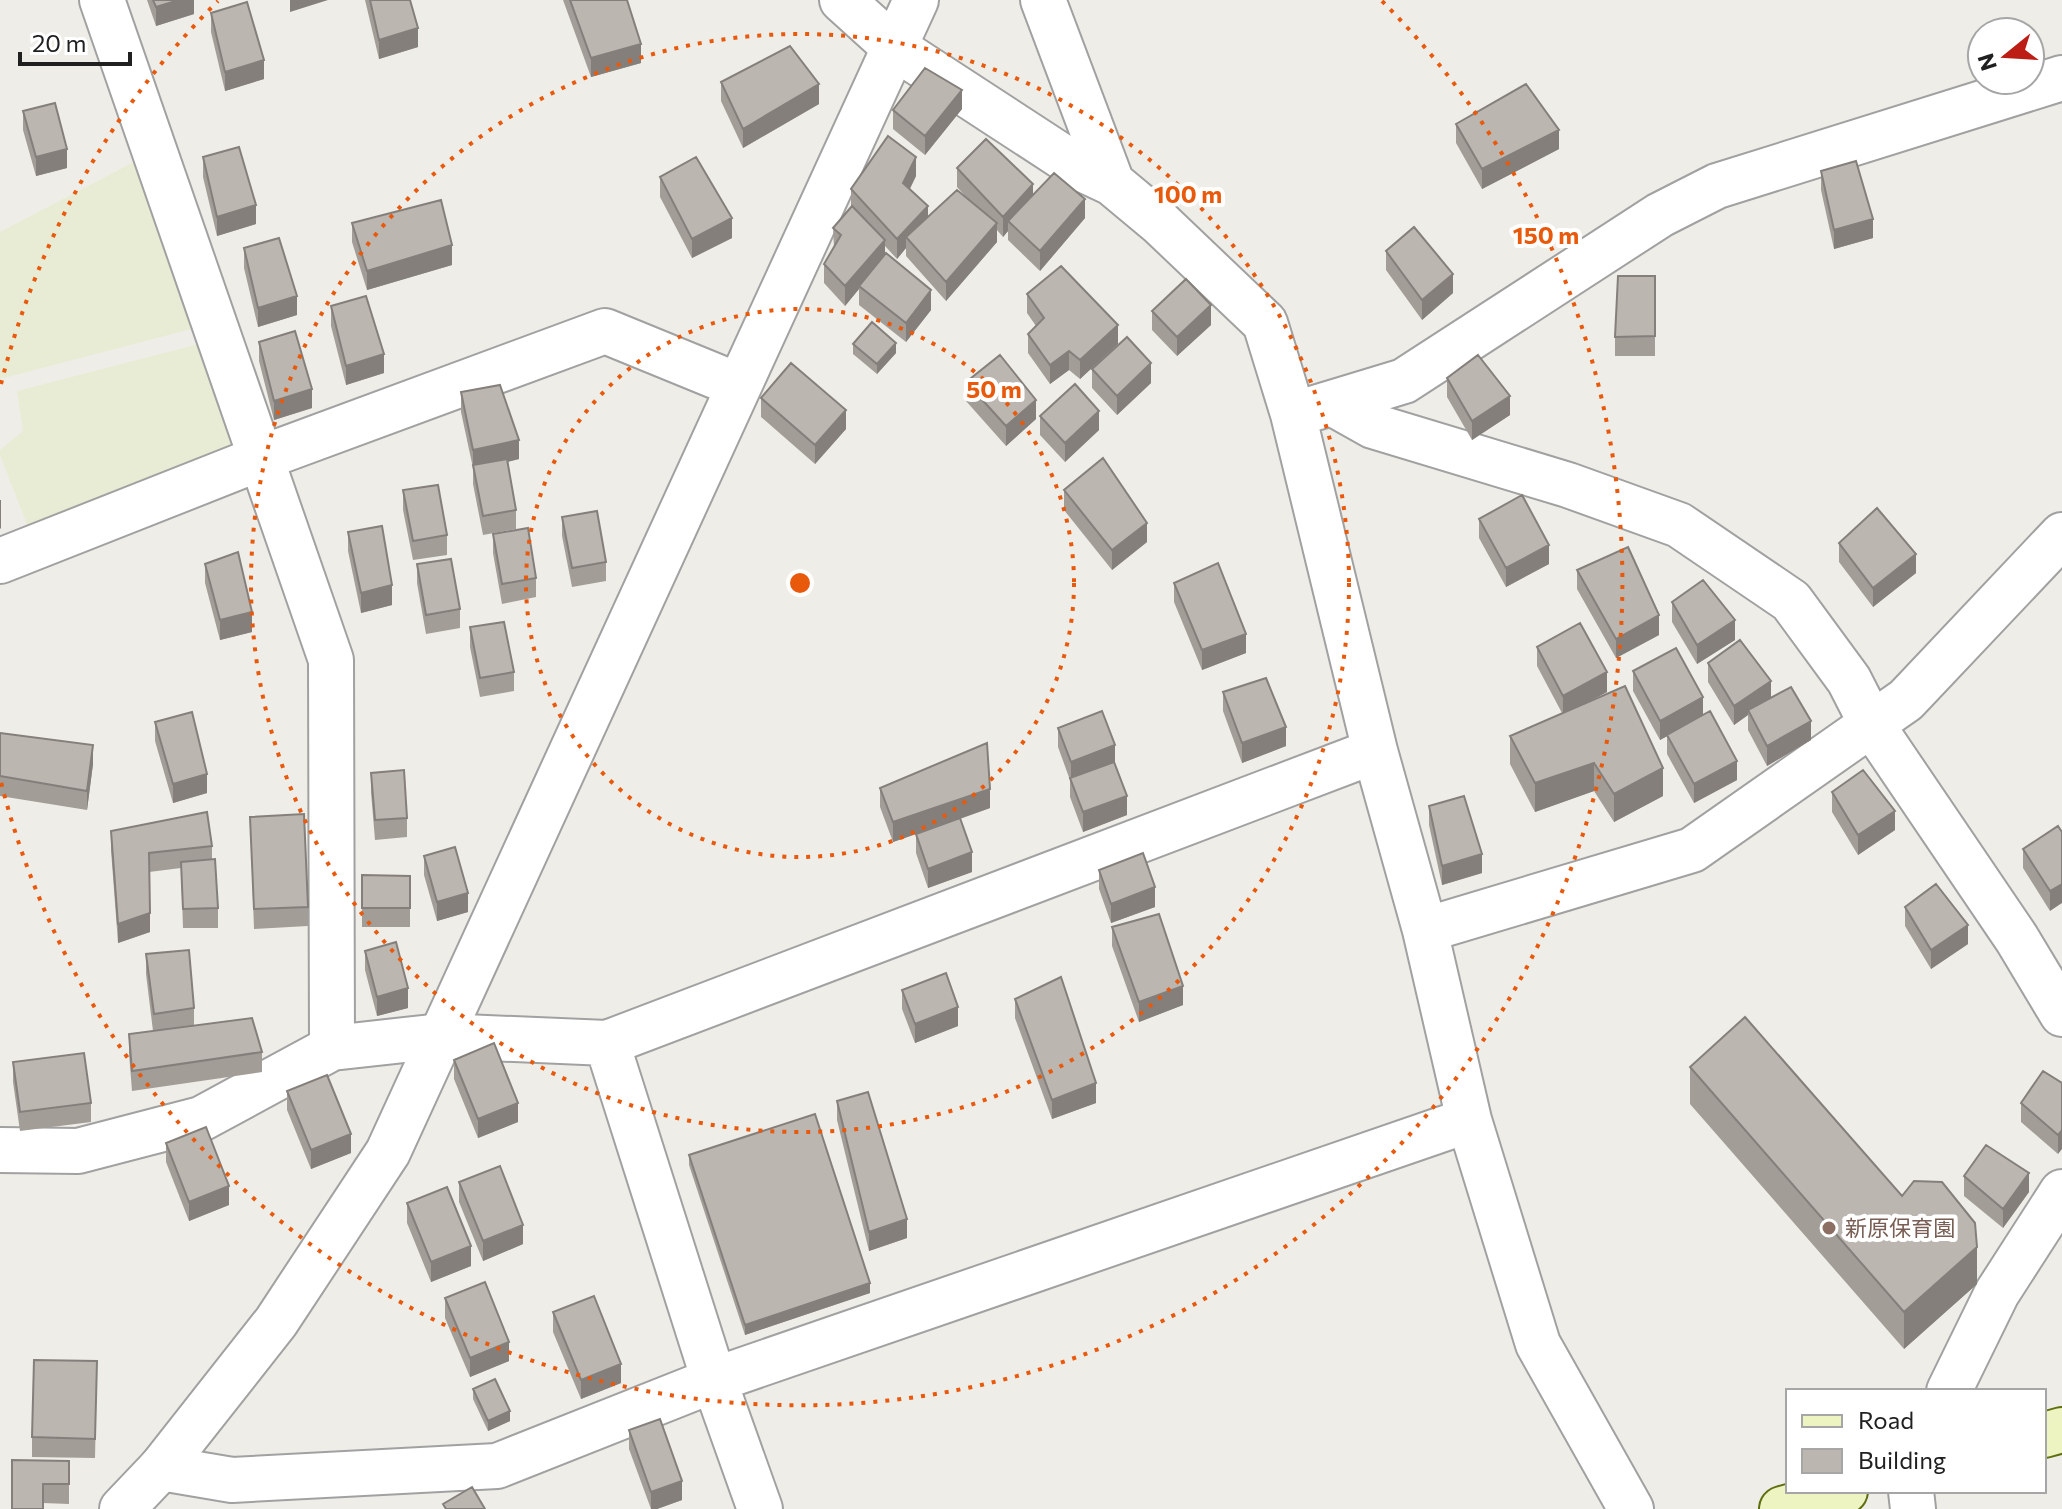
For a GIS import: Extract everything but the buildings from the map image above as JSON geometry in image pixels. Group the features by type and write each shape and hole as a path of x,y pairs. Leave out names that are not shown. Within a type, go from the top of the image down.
{"main road":[{"path":"1782,1509 1838,1493"}],"street":[{"path":"102,0 331,660 332,1048"},
{"path":"842,0 894,47 1078,167 1112,183 1160,223 1265,323 1312,408 1375,751 1425,930 1469,1120 1538,1344 1631,1509"},
{"path":"122,1509 161,1468 276,1322 388,1152 916,0"},
{"path":"1043,0 1112,183"},
{"path":"1312,408 1404,381 1660,215 1717,186 2062,78"},
{"path":"0,561 261,458 605,331 737,385"},
{"path":"1312,408 1568,485 1679,525 1791,601 1849,680 1872,725 2017,939 2062,1014"},
{"path":"1425,930 1692,850 1906,700 2062,535"},
{"path":"0,1150 78,1151 201,1119 332,1048 441,1036 607,1043 1375,751"},
{"path":"607,1043 714,1380 760,1509"},
{"path":"161,1468 232,1480 497,1466 714,1380 1469,1120"},
{"path":"1950,1389 1997,1293 2062,1192"}],"green space":[{"path":"134,162 199,327 0,379 0,232"},
{"path":"203,343 245,455 32,537 0,455 0,450 23,431 17,391"}],"place":[{"name":"新原保育園","path":"1829,1228"}]}
